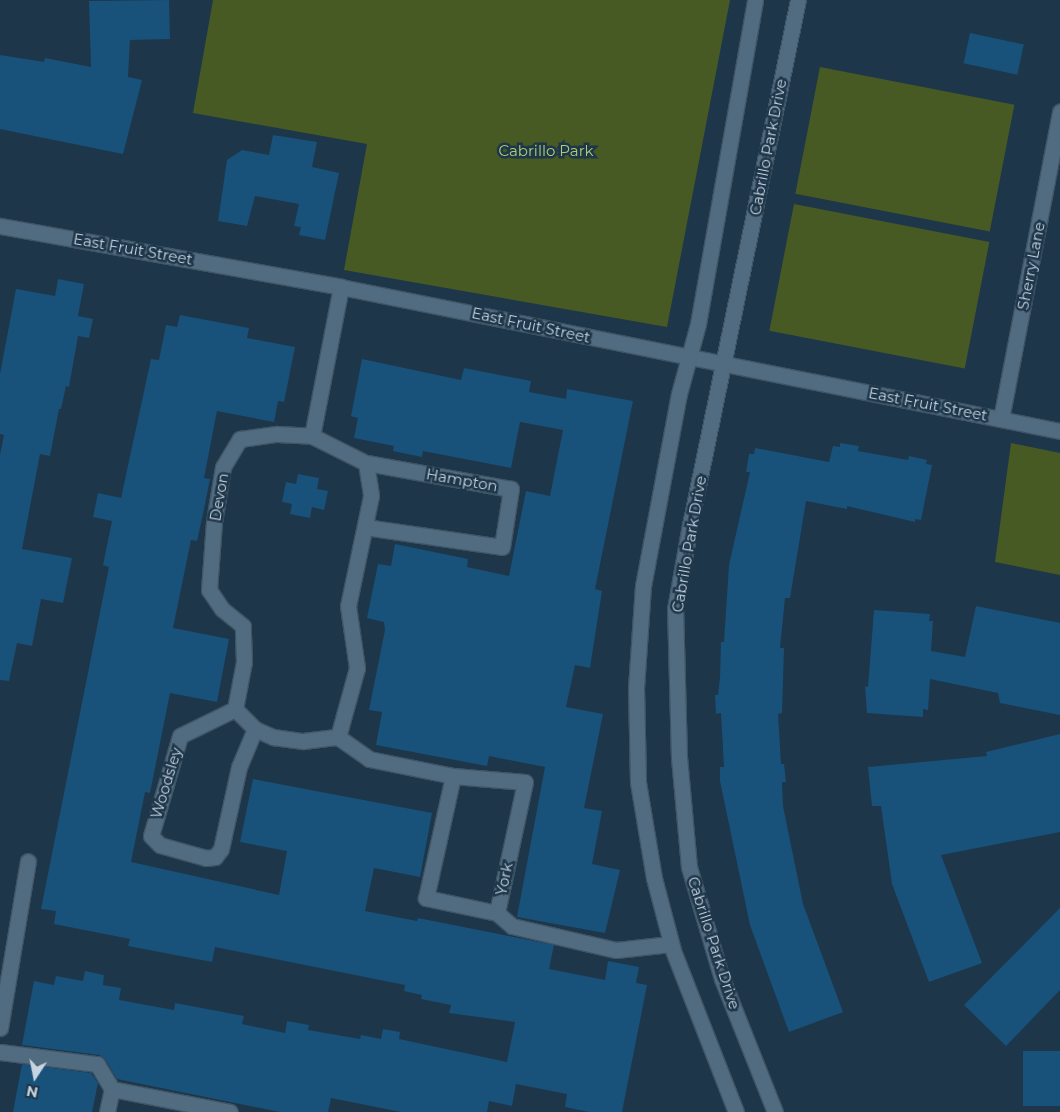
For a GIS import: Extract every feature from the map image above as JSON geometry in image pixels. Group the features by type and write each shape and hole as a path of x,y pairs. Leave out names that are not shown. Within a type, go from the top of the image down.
{"street":[{"path":"736,1112 671,944 654,878 638,782 636,688 643,586 679,394 698,324 755,0"},
{"name":"Cabrillo Park Drive","path":"775,1112 722,979 690,867 678,758 675,609 690,525 725,364 798,0"},
{"name":"Sherry Lane","path":"1001,419 1060,112"},
{"name":"East Fruit Street","path":"0,226 341,287 1060,431"},
{"path":"235,709 255,729 273,737 303,742 338,737 357,668 348,606 370,496 366,463 312,436 341,287"},
{"name":"Devon","path":"235,709 244,662 243,626 222,609 209,590 214,522 223,467 240,439 276,434 312,436"},
{"name":"Hampton","path":"364,527 502,547 511,489 366,463"},
{"name":"Woodsley","path":"235,709 180,736 151,836 160,846 206,858 215,857 221,849 239,767 255,729"},
{"name":"York","path":"338,737 369,759 453,776 525,782 497,913 426,898 453,776"},
{"path":"0,1028 28,861"},
{"path":"497,913 512,926 616,950 671,944"},
{"path":"0,1052 97,1064 112,1089 107,1112"},
{"path":"112,1089 230,1112"}],"green space":[{"name":"Cabrillo Park","path":"213,0 730,0 667,327 344,270 367,144 193,113"},
{"path":"820,67 1014,105 990,231 795,194"},
{"path":"794,204 989,242 965,369 769,331"},
{"path":"1011,443 1060,453 1060,575 995,562"}],"building":[{"path":"169,0 170,39 130,40 128,77 142,80 123,154 0,129 0,55 44,62 45,58 91,67 89,1"},
{"path":"970,33 1024,44 1017,75 964,63"},
{"path":"273,135 317,142 312,167 339,173 325,240 299,235 301,227 294,226 299,204 255,196 247,226 218,221 227,160 242,150 269,155"},
{"path":"58,279 84,284 78,316 93,319 89,338 78,336 69,387 66,386 61,409 59,409 50,456 40,454 22,549 72,558 63,603 41,599 32,646 17,643 9,681 0,680 0,455 4,435 0,434 0,374 16,289 55,296"},
{"path":"180,315 249,328 247,338 295,347 284,402 278,401 274,422 217,411 204,478 210,479 203,514 197,541 191,540 173,628 229,639 217,702 170,693 150,793 145,792 131,862 279,895 287,851 240,842 253,779 432,813 420,877 374,868 365,911 417,921 418,918 554,945 549,969 605,980 608,961 639,967 636,983 647,985 622,1112 589,1112 565,1107 567,1094 516,1084 512,1106 489,1101 487,1112 401,1112 331,1098 328,1112 280,1112 117,1079 105,1059 99,1055 22,1045 34,981 54,985 56,976 83,981 85,971 104,975 103,985 121,988 119,1000 174,1010 175,1003 244,1016 242,1024 285,1033 287,1021 309,1025 308,1030 360,1039 361,1035 381,1039 383,1029 400,1032 399,1039 507,1062 515,1022 449,1013 451,1005 421,999 422,995 404,991 405,985 215,947 212,962 128,946 130,939 54,924 56,911 41,909 109,567 103,565 112,521 93,517 98,493 121,498 151,359 159,360 166,325 177,327"},
{"path":"362,359 461,380 464,368 531,381 529,392 566,399 567,389 633,401 595,589 602,591 590,668 575,665 566,707 603,714 584,808 602,811 592,864 620,870 605,933 517,917 545,767 489,756 487,766 376,745 382,712 369,710 385,630 384,622 367,618 378,564 391,566 395,544 468,559 467,567 509,576 526,491 550,496 563,430 520,422 511,468 423,451 422,457 393,451 394,446 354,438 358,418 351,416"},
{"path":"840,443 859,446 858,451 908,460 909,456 927,460 926,464 932,465 921,520 915,519 915,522 847,506 847,509 806,501 790,598 785,598 780,648 784,648 782,713 778,714 781,764 784,764 786,782 782,782 783,806 803,904 843,1012 789,1032 750,925 720,781 720,767 724,767 721,713 716,714 715,695 718,695 720,678 721,642 724,642 729,565 750,472 746,472 749,454 754,454 755,448 829,462 833,446 840,447"},
{"path":"298,474 319,478 317,489 328,491 324,510 312,507 310,518 290,514 292,504 282,502 286,482 296,484"},
{"path":"976,606 1060,623 1060,715 1000,703 998,693 930,679 928,710 923,709 923,717 867,713 865,686 868,687 874,610 930,614 929,621 933,621 931,651 965,657"},
{"path":"1060,734 1060,832 941,855 982,963 929,982 892,884 881,806 872,806 868,767 987,756 986,752"},
{"path":"1060,908 1060,990 1006,1046 964,1005"},
{"path":"1023,1051 1060,1051 1060,1106 1023,1106"},
{"path":"22,1064 91,1073 98,1083 92,1112 13,1112"}]}
